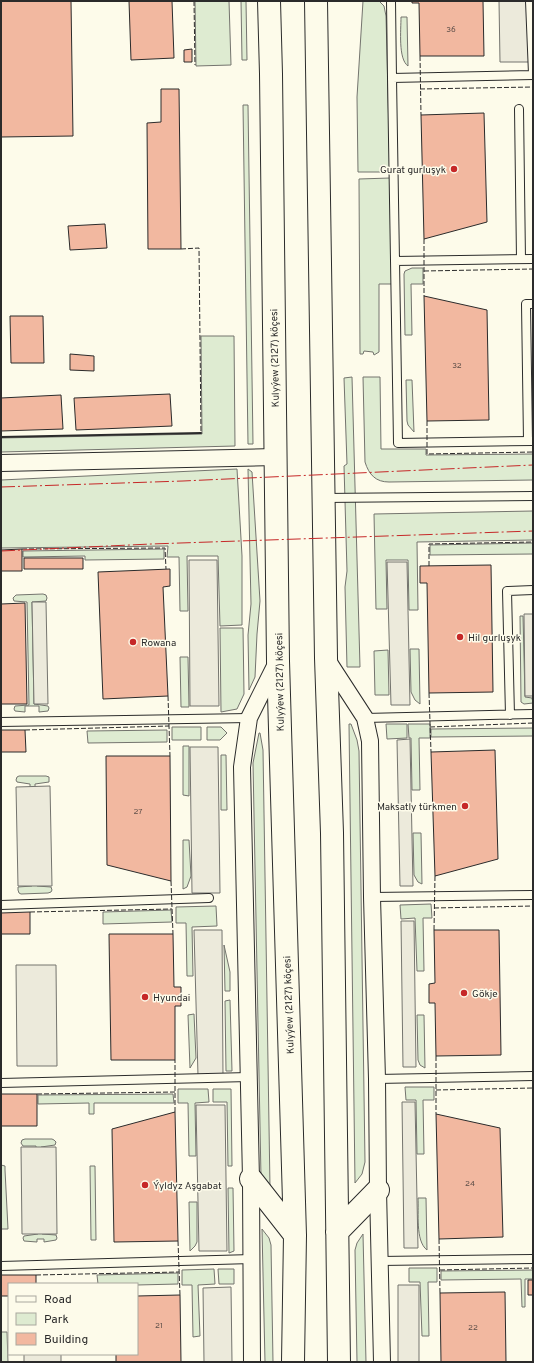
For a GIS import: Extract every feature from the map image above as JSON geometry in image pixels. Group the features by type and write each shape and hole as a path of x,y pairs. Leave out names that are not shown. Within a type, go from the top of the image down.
{"highway":[{"name":"Kulyýew (2127) köçesi","path":"269,1 272,89 278,661 294,1235 294,1362"},
{"path":"316,1 326,658 332,833 339,1362"},
{"path":"252,1179 294,1235"},
{"path":"337,1232 378,1190"}],"street":[{"path":"1,463 275,457"},
{"path":"326,658 365,718 370,741 382,1362"},
{"path":"252,1362 252,1179 242,767 250,718 278,661"}],"lane":[{"path":"391,1 398,443 531,441 526,304 533,304"},
{"path":"392,78 533,74 530,1"},
{"path":"519,109 521,259"},
{"path":"395,261 533,258"},
{"path":"324,498 533,496"},
{"path":"510,715 507,591 533,590"},
{"path":"365,718 533,714"},
{"path":"1,722 250,718"},
{"path":"372,897 533,895"},
{"path":"1,905 209,898"},
{"path":"377,1079 533,1076"},
{"path":"1,1083 249,1077"},
{"path":"1,1266 252,1259"},
{"path":"380,1261 533,1259"}],"green space":[{"path":"195,1 229,1 231,65 196,66"},
{"path":"241,1 246,1 247,60 242,60"},
{"path":"363,1 379,1 384,6 386,16 390,172 358,172 357,97"},
{"path":"401,17 407,17 408,66 401,51"},
{"path":"243,105 248,105 253,444 248,444"},
{"path":"390,178 392,284 379,284 379,352 374,355 373,352 364,351 363,354 360,354 359,179"},
{"path":"412,268 423,268 423,284 411,284 412,335 405,335 404,274 405,271"},
{"path":"201,336 234,336 235,446 1,452 1,438 202,434"},
{"path":"352,377 360,667 347,667 345,587 347,571 344,466 347,464 344,378"},
{"path":"363,377 380,377 381,449 426,449 426,455 533,454 533,480 380,481 371,474 365,462"},
{"path":"406,380 412,380 414,432 408,425 407,421"},
{"path":"237,469 242,556 242,625 220,626 218,556 187,556 188,611 180,611 179,557 167,557 168,546 1,548 1,480"},
{"path":"248,469 252,472 260,601 255,677 249,690 248,635 251,604"},
{"path":"533,511 533,540 417,542 418,610 409,610 408,560 386,560 387,609 376,609 374,514"},
{"path":"533,543 533,554 430,555 430,545"},
{"path":"164,549 164,559 85,560 85,556 23,557 23,551"},
{"path":"16,595 46,595 46,601 32,602 34,704 48,706 49,708 48,711 39,712 39,706 25,706 25,712 15,711 15,706 29,705 27,602 14,601 13,598"},
{"path":"520,616 523,616 525,697 532,698 533,703 524,704 521,702"},
{"path":"220,628 243,628 244,694 237,709 221,712"},
{"path":"410,649 419,649 420,704 415,700 411,692"},
{"path":"388,650 389,695 375,695 374,651"},
{"path":"180,657 188,657 189,707 181,707"},
{"path":"349,724 351,724 357,740 359,751 365,1162 362,1174 355,1183"},
{"path":"386,724 407,724 407,738 387,739"},
{"path":"408,724 430,724 430,738 419,738 420,790 412,790 411,738 409,738"},
{"path":"172,727 201,727 201,740 172,740"},
{"path":"207,727 221,727 227,733 220,740 207,740"},
{"path":"533,728 533,736 431,737 431,729"},
{"path":"167,730 167,742 88,743 87,731"},
{"path":"259,733 263,750 270,1188 261,1178 253,763"},
{"path":"183,746 189,746 189,796 183,795"},
{"path":"221,755 226,755 227,810 221,810"},
{"path":"17,777 49,777 49,782 35,784 37,886 51,887 51,892 48,893 21,894 18,890 18,887 32,886 30,784 17,782"},
{"path":"413,833 421,833 422,884 418,882 414,875"},
{"path":"183,840 189,840 191,876 187,887 183,889"},
{"path":"431,904 432,918 423,918 424,971 417,971 415,918 401,919 400,905"},
{"path":"216,906 217,926 192,927 193,976 187,976 186,923 176,923 176,907"},
{"path":"171,910 172,922 103,924 103,912"},
{"path":"224,945 230,972 230,991 225,991"},
{"path":"230,1000 232,1071 226,1071 225,1001"},
{"path":"194,1014 196,1058 190,1068 188,1015"},
{"path":"417,1015 424,1015 425,1068 420,1065 418,1060"},
{"path":"405,1087 434,1087 434,1100 423,1100 424,1154 417,1154 416,1100 406,1100"},
{"path":"178,1089 208,1089 209,1102 195,1103 196,1156 189,1156 188,1103 178,1103"},
{"path":"213,1089 231,1089 232,1166 228,1166 227,1102 213,1102"},
{"path":"173,1094 174,1103 94,1103 94,1114 89,1114 89,1103 38,1104 38,1095"},
{"path":"52,1139 56,1142 55,1145 41,1147 42,1234 56,1235 56,1240 44,1242 44,1239 37,1239 37,1242 24,1241 23,1238 24,1236 38,1234 36,1146 23,1146 21,1143 22,1140"},
{"path":"1,1165 5,1166 8,1229 1,1229"},
{"path":"90,1166 95,1166 96,1240 91,1240"},
{"path":"228,1188 233,1188 234,1251 229,1253"},
{"path":"418,1198 426,1198 427,1250 423,1246 419,1233"},
{"path":"189,1202 197,1202 197,1242 190,1251"},
{"path":"262,1229 269,1238 271,1245 273,1362 265,1362"},
{"path":"363,1234 366,1362 357,1362 355,1250 357,1243"},
{"path":"409,1268 437,1268 437,1282 428,1282 429,1336 422,1336 420,1282 409,1282"},
{"path":"214,1269 215,1284 198,1285 200,1336 193,1337 192,1285 182,1285 182,1270"},
{"path":"218,1269 234,1269 234,1284 219,1284"},
{"path":"533,1270 533,1279 525,1279 525,1307 522,1307 521,1279 441,1280 441,1271"},
{"path":"178,1273 178,1284 138,1285 138,1283 98,1283 97,1275"},
{"path":"1,1332 7,1332 8,1362 1,1362"}],"shaded area":[{"path":"499,1 533,1 533,62 500,62"},
{"path":"189,560 217,560 219,706 190,706"},
{"path":"387,562 407,562 410,705 391,705"},
{"path":"32,602 46,602 48,704 34,704"},
{"path":"524,614 533,614 533,696 525,696"},
{"path":"410,739 413,886 400,886 397,740"},
{"path":"190,747 218,747 220,893 192,893"},
{"path":"50,786 52,886 18,886 16,787"},
{"path":"401,921 414,921 416,1067 403,1067"},
{"path":"194,930 222,930 223,1076 198,1076"},
{"path":"16,965 56,965 57,1066 17,1066"},
{"path":"402,1102 415,1102 418,1248 404,1248"},
{"path":"196,1105 225,1105 227,1251 199,1251"},
{"path":"21,1147 56,1147 57,1234 22,1234"},
{"path":"398,1285 419,1285 419,1362 398,1362"},
{"path":"231,1287 232,1362 204,1362 203,1288"},
{"path":"24,1355 61,1355 61,1362 24,1362"}],"building":[{"path":"1,1 71,1 73,136 1,137"},
{"path":"129,1 172,1 174,58 131,60"},
{"path":"412,1 483,1 484,56 420,56 419,3 412,3"},
{"path":"192,49 192,62 184,62 184,50"},
{"path":"161,89 179,89 181,249 148,249 147,123 161,122"},
{"name":"Gurat gurluşyk","path":"484,113 487,222 424,239 421,115"},
{"path":"105,224 107,248 70,250 68,226"},
{"path":"424,296 487,310 489,420 427,421"},
{"path":"10,316 43,316 44,363 11,363"},
{"path":"70,354 94,356 94,371 70,370"},
{"path":"170,394 172,426 76,430 74,398"},
{"path":"61,395 63,429 1,431 1,398"},
{"path":"22,549 22,571 1,571 1,550"},
{"path":"24,558 83,558 83,569 24,569"},
{"name":"Hil gurluşyk","path":"491,565 493,692 429,693 427,583 420,583 420,566"},
{"name":"Rowana","path":"170,569 170,586 163,587 168,696 103,699 98,572"},
{"path":"25,603 27,704 1,704 1,604"},
{"path":"1,730 25,730 26,752 1,752"},
{"name":"Maksatly türkmen","path":"495,750 498,859 435,876 431,752"},
{"path":"106,756 170,756 171,881 107,865"},
{"path":"30,912 30,934 1,934 1,913"},
{"name":"Gökje","path":"434,930 499,930 501,1055 436,1056 435,1003 429,1003 429,984 435,983"},
{"name":"Hyundai","path":"109,934 173,934 174,987 181,987 181,1006 175,1006 175,1060 111,1060"},
{"path":"1,1094 37,1094 37,1126 1,1126"},
{"name":"Ýyldyz Aşgabat","path":"175,1112 178,1241 114,1242 112,1129"},
{"path":"436,1114 500,1128 503,1237 439,1239"},
{"path":"1,1275 36,1275 36,1283 8,1283 8,1296 1,1296"},
{"path":"528,1280 533,1280 533,1295 528,1295"},
{"path":"505,1292 506,1362 441,1362 440,1293"},
{"path":"180,1295 181,1362 116,1362 116,1355 138,1355 138,1296"}],"fence":[{"path":"194,1 195,65"},
{"path":"420,56 421,115"},
{"path":"420,89 533,87"},
{"path":"424,239 424,296"},
{"path":"181,249 199,248 201,433"},
{"path":"424,271 533,269"},
{"path":"427,421 427,454 533,452"},
{"path":"429,566 429,544 533,542"},
{"path":"22,549 165,548 166,569"},
{"path":"429,693 431,752"},
{"path":"168,696 170,756"},
{"path":"430,727 533,723"},
{"path":"25,730 169,726"},
{"path":"434,930 435,876"},
{"path":"171,881 173,934"},
{"path":"434,908 533,906"},
{"path":"30,912 172,909"},
{"path":"436,1056 436,1114"},
{"path":"175,1060 175,1112"},
{"path":"436,1090 533,1088"},
{"path":"37,1094 175,1092"},
{"path":"439,1239 440,1293"},
{"path":"178,1241 180,1295"},
{"path":"440,1270 533,1268"},
{"path":"36,1275 179,1272"}],"wall":[{"path":"1,437 201,433"}],"power":[{"path":"1,487 183,481 533,465"},
{"path":"1,551 151,544 533,531"}],"place":[{"name":"Gurat gurluşyk","path":"454,169"},
{"name":"Hil gurluşyk","path":"460,637"},
{"name":"Rowana","path":"133,642"},
{"name":"Maksatly türkmen","path":"465,806"},
{"name":"Gökje","path":"464,993"},
{"name":"Hyundai","path":"145,997"},
{"name":"Ýyldyz Aşgabat","path":"145,1185"}]}
